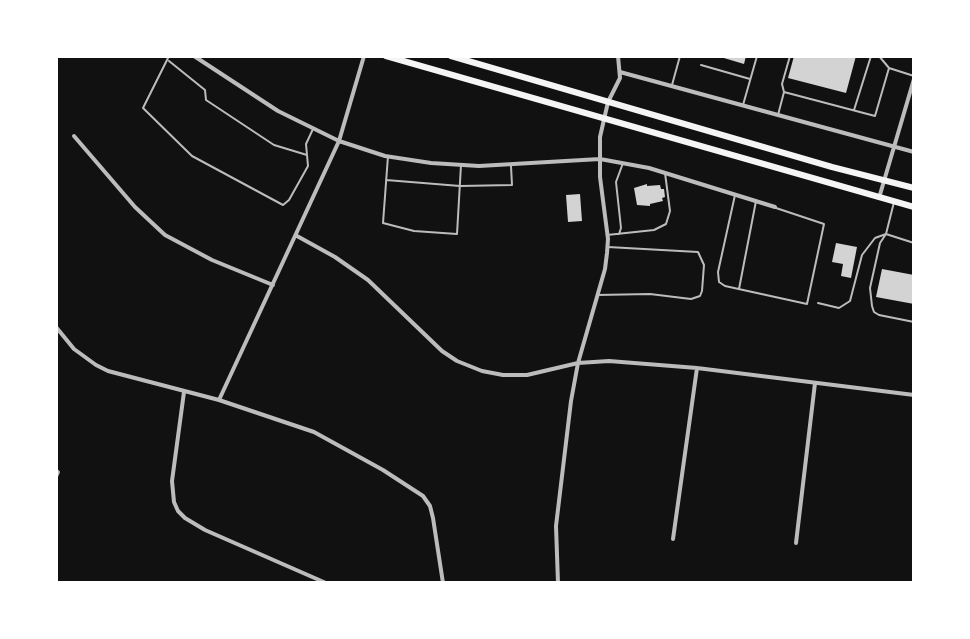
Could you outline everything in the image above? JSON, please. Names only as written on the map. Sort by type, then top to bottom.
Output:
[{"type":"highway","points":[[386,56],[604,120],[914,207]]},
{"type":"highway","points":[[451,56],[883,181],[914,188]]},
{"type":"street","points":[[194,56],[278,111],[339,142],[388,156],[461,165],[511,165],[600,159],[665,173],[775,207]]},
{"type":"street","points":[[219,400],[297,236],[339,142],[364,56]]},
{"type":"street","points":[[558,583],[556,526],[563,457],[578,364],[605,269],[607,236],[600,159],[608,102],[620,78],[618,56]]},
{"type":"street","points":[[620,72],[893,148],[914,152]]},
{"type":"street","points":[[879,198],[914,77]]},
{"type":"street","points":[[74,136],[128,201],[165,235],[212,260],[273,285]]},
{"type":"street","points":[[297,236],[335,257],[368,280],[432,343],[457,361],[487,372],[515,376],[539,373],[578,364],[610,361],[697,368],[914,394]]},
{"type":"street","points":[[56,327],[74,349],[96,365],[122,376],[219,400],[314,432],[383,470],[423,496],[430,506],[443,583]]},
{"type":"street","points":[[673,539],[697,368]]},
{"type":"street","points":[[796,542],[815,383]]},
{"type":"street","points":[[184,392],[172,486],[174,502],[178,511],[185,518],[205,530],[326,583]]},
{"type":"lane","points":[[169,56],[143,108],[192,156],[283,205],[289,200],[308,166],[306,144],[314,129]]},
{"type":"lane","points":[[672,85],[680,56]]},
{"type":"lane","points":[[743,105],[757,56]]},
{"type":"lane","points":[[778,115],[784,92],[782,84],[790,56]]},
{"type":"lane","points":[[854,110],[871,56]]},
{"type":"lane","points":[[879,56],[889,68],[914,77]]},
{"type":"lane","points":[[168,60],[205,90],[206,100],[274,145],[307,155]]},
{"type":"lane","points":[[701,65],[750,79]]},
{"type":"lane","points":[[784,92],[876,116],[889,68]]},
{"type":"lane","points":[[388,156],[383,223],[414,231],[457,234],[461,165]]},
{"type":"lane","points":[[619,234],[621,228],[616,182],[623,163]]},
{"type":"lane","points":[[386,180],[460,186],[512,185],[511,165]]},
{"type":"lane","points":[[607,236],[659,228],[669,219],[665,173]]},
{"type":"lane","points":[[735,195],[718,272],[719,282],[725,286],[807,304],[824,224],[775,207]]},
{"type":"lane","points":[[739,289],[756,201]]},
{"type":"lane","points":[[894,202],[886,234],[880,243],[870,288],[872,306],[874,312],[879,315],[914,322]]},
{"type":"lane","points":[[818,304],[839,308],[850,301],[862,256],[875,238],[886,234],[914,243]]},
{"type":"lane","points":[[597,295],[650,294],[691,299],[700,296],[702,291],[704,265],[698,252],[607,247]]},
{"type":"lane","points":[[56,469],[59,472],[56,479]]},
{"type":"building","points":[[717,56],[746,56],[744,64]]},
{"type":"building","points":[[794,56],[856,56],[846,93],[788,78]]},
{"type":"building","points":[[647,184],[647,186],[660,185],[661,189],[664,189],[665,197],[662,198],[663,201],[650,204],[650,206],[637,205],[634,188]]},
{"type":"building","points":[[580,194],[582,221],[568,222],[566,195]]},
{"type":"building","points":[[836,243],[857,247],[851,278],[841,276],[843,264],[832,262]]},
{"type":"building","points":[[882,269],[914,275],[914,304],[876,297]]}]
